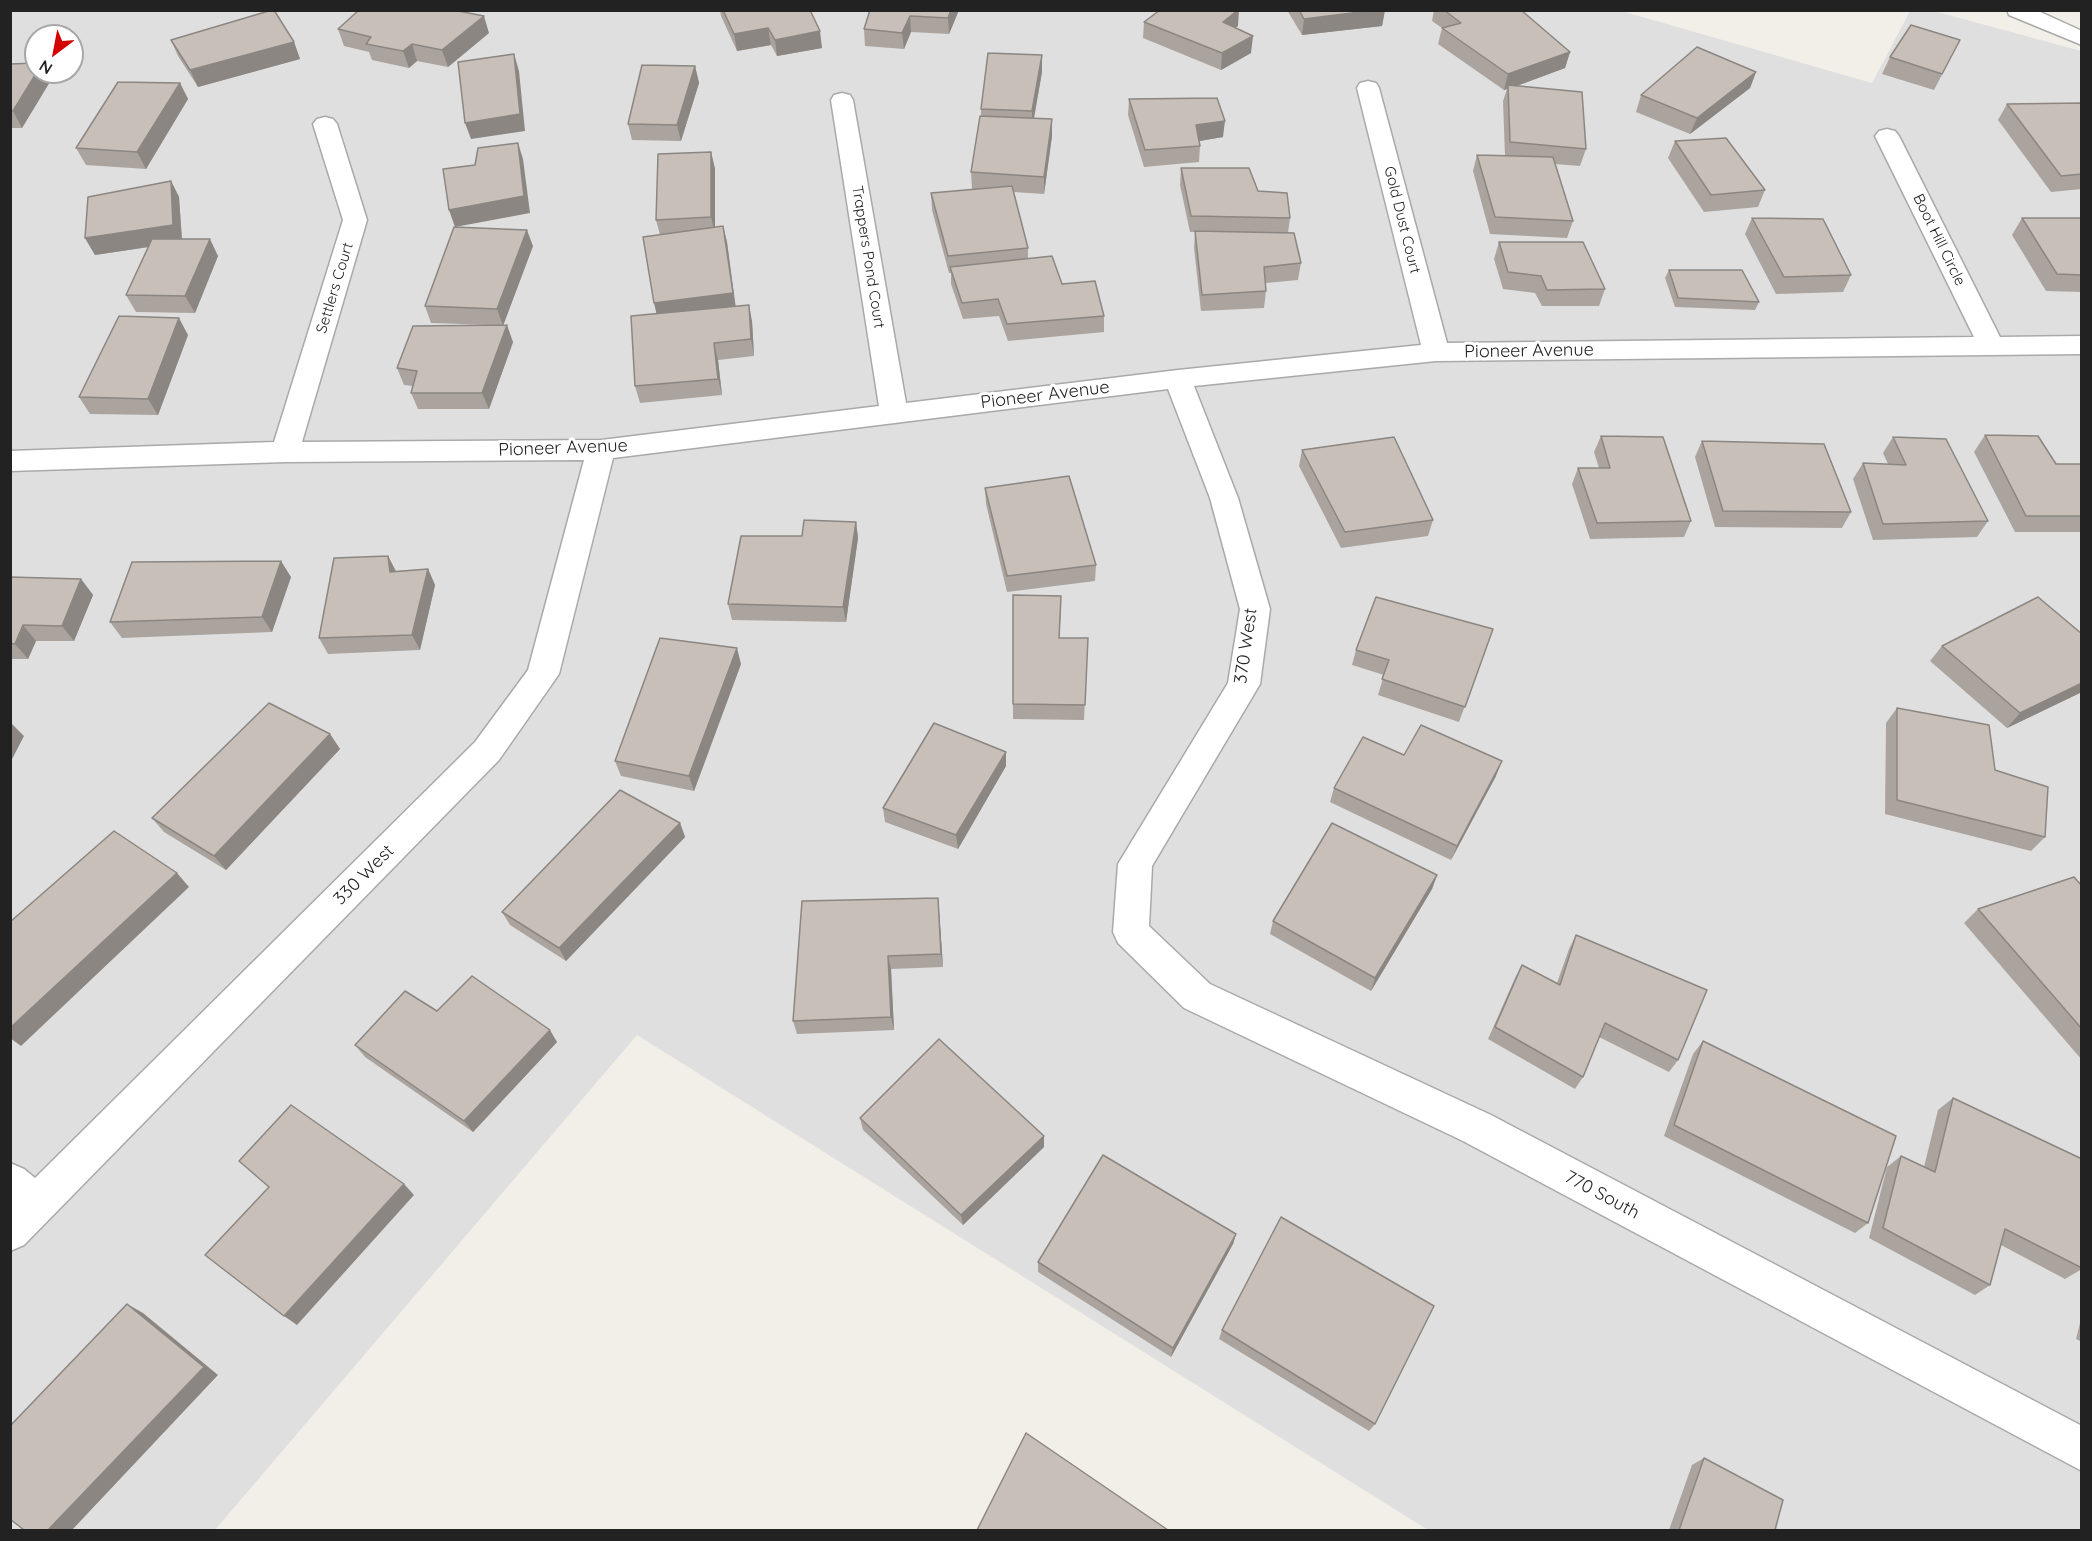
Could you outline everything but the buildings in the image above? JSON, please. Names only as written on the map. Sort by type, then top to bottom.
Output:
[{"type":"street","points":[[2017,10],[2082,39]]},
{"type":"street","name":"Gold Dust Court","points":[[1368,88],[1436,352]]},
{"type":"street","name":"Trappers Pond Court","points":[[842,100],[894,413]]},
{"type":"street","name":"Settlers Court","points":[[285,452],[355,220],[325,124]]},
{"type":"street","name":"Boot Hill Circle","points":[[1887,136],[1990,345]]},
{"type":"street","name":"Pioneer Avenue","points":[[10,461],[285,452],[601,450],[894,413],[1436,352],[2082,345]]},
{"type":"street","name":"370 West","points":[[1131,932],[1135,864],[1244,684],[1255,609],[1224,498],[1178,380]]},
{"type":"street","name":"330 West","points":[[10,1231],[23,1193],[487,751],[543,675],[601,450]]},
{"type":"street","name":"770 South","points":[[1131,932],[1197,996],[1477,1128],[2082,1450]]},
{"type":"shaded area","points":[[1618,10],[1872,83],[1910,11],[1930,10],[2081,51],[2081,1530],[1428,1530],[637,1035],[215,1530],[11,1530],[10,11]]}]
